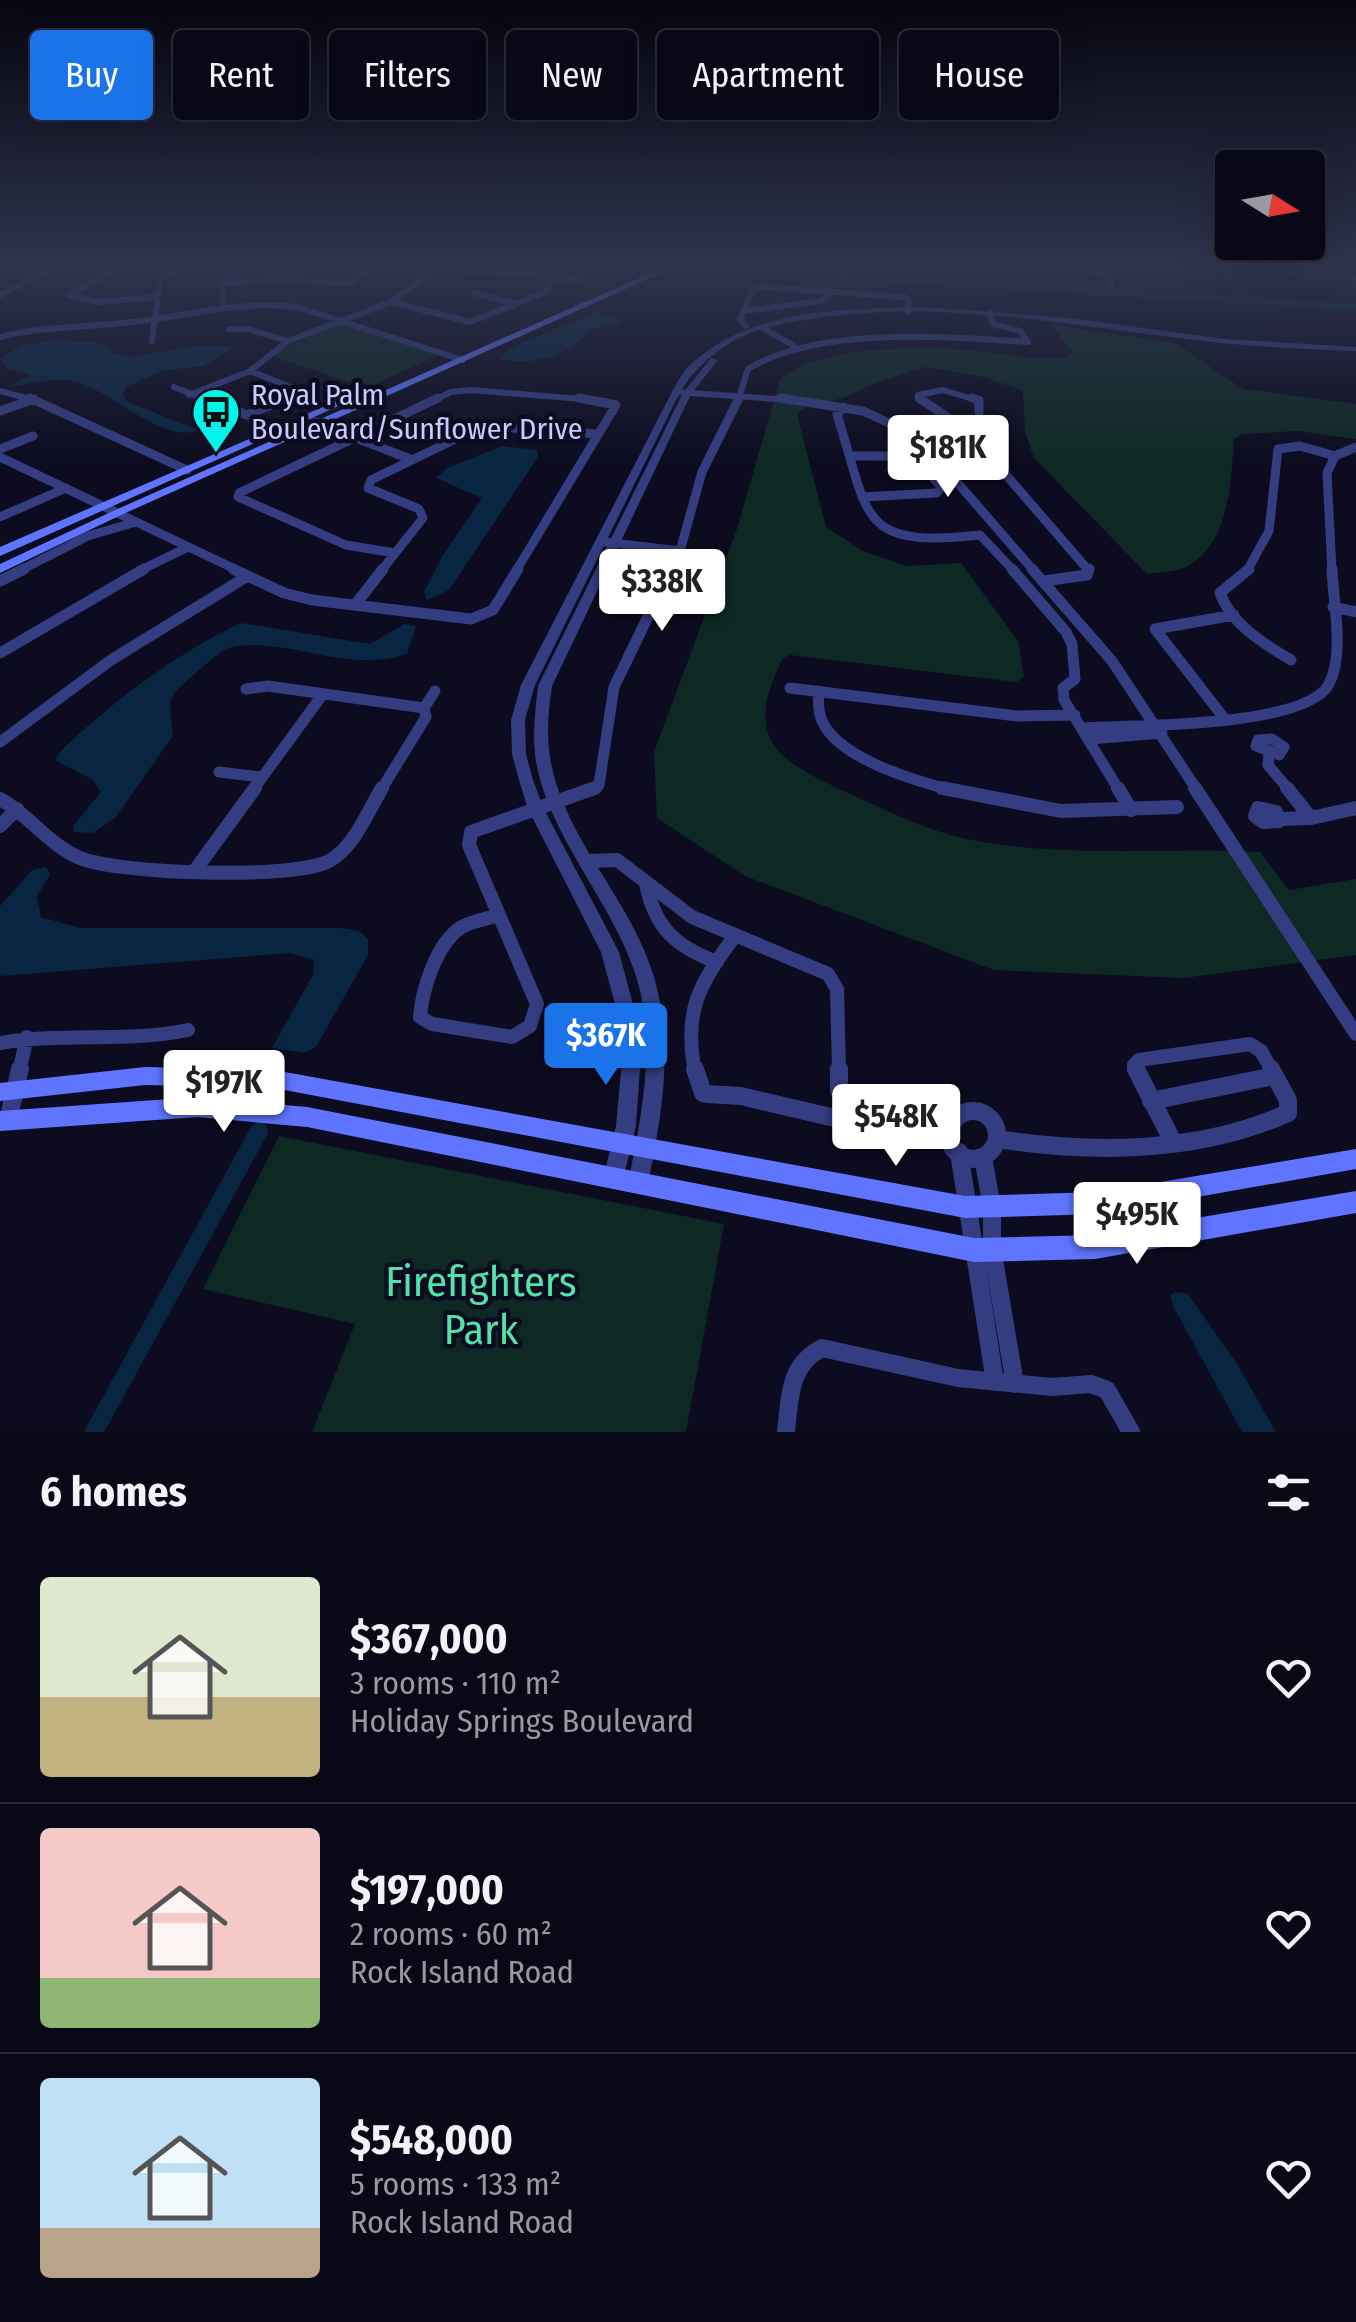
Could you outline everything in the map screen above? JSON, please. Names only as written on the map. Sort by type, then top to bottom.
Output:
[{"type":"main road","points":[[0,552],[499,333]]},
{"type":"main road","points":[[0,570],[117,513],[523,333]]},
{"type":"main road","points":[[8,1091],[145,1076],[241,1076],[966,1207],[1078,1206],[1356,1159]]},
{"type":"main road","points":[[4,1121],[152,1108],[247,1110],[306,1117],[983,1249],[1095,1247],[1356,1202]]},
{"type":"street","points":[[152,333],[152,340]]},
{"type":"street","points":[[261,333],[288,341]]},
{"type":"street","points":[[190,395],[250,371],[288,341],[309,333]]},
{"type":"street","points":[[379,333],[462,360]]},
{"type":"street","points":[[613,1178],[632,1086],[634,1038],[622,985],[546,805],[537,720],[546,686],[608,540],[682,392],[704,367],[760,333]]},
{"type":"street","points":[[766,333],[796,349]]},
{"type":"street","points":[[499,915],[460,928],[449,938],[419,1001],[420,1017],[432,1024],[512,1037],[530,1026],[537,1004],[499,915],[469,846],[471,832],[590,792],[599,785],[614,687],[680,548],[702,472],[748,370],[755,363],[796,349],[913,333]]},
{"type":"street","points":[[929,333],[1028,342],[1023,333]]},
{"type":"street","points":[[1152,333],[1356,351]]},
{"type":"street","points":[[174,387],[247,415],[303,392],[250,371]]},
{"type":"street","points":[[0,453],[246,577],[312,600],[471,619],[484,617],[493,610],[616,405],[459,390],[239,493],[238,498],[346,545],[394,553]]},
{"type":"street","points":[[918,438],[969,432],[978,422],[978,400],[942,390],[918,396],[920,402],[969,432],[1090,570],[1087,575],[1044,581]]},
{"type":"street","points":[[0,391],[34,398],[187,470]]},
{"type":"street","points":[[682,392],[847,408],[884,417],[918,438],[1112,661],[1356,1034]]},
{"type":"street","points":[[0,410],[34,398]]},
{"type":"street","points":[[847,408],[839,420],[870,518],[898,535],[918,540],[980,535],[986,538],[1072,644],[1074,678],[1063,688],[1064,700],[1131,810]]},
{"type":"street","points":[[305,418],[410,459]]},
{"type":"street","points":[[355,605],[423,513],[367,484],[482,426],[598,434]]},
{"type":"street","points":[[0,453],[33,436]]},
{"type":"street","points":[[1291,660],[1268,648],[1219,599],[1220,593],[1246,576],[1276,518],[1278,449],[1300,446],[1335,456],[1356,447]]},
{"type":"street","points":[[850,456],[914,456],[941,487],[936,493],[862,497]]},
{"type":"street","points":[[1087,734],[1268,714],[1320,695],[1331,681],[1336,663],[1327,473],[1335,456]]},
{"type":"street","points":[[0,517],[66,488]]},
{"type":"street","points":[[0,582],[88,536],[136,522]]},
{"type":"street","points":[[608,540],[680,548]]},
{"type":"street","points":[[0,653],[124,579],[186,548]]},
{"type":"street","points":[[0,742],[110,660],[246,577]]},
{"type":"street","points":[[1334,610],[1356,614]]},
{"type":"street","points":[[1224,718],[1155,630],[1162,625],[1234,615]]},
{"type":"street","points":[[246,689],[268,686],[424,708]]},
{"type":"street","points":[[790,688],[1017,716],[1075,715]]},
{"type":"street","points":[[0,799],[17,808],[55,844],[82,859],[158,873],[308,869],[330,862],[346,847],[426,716],[424,708],[435,690]]},
{"type":"street","points":[[818,692],[816,714],[830,735],[911,779],[946,791],[1026,807],[1097,812],[1177,808]]},
{"type":"street","points":[[196,869],[323,694]]},
{"type":"street","points":[[1269,754],[1268,765],[1311,818]]},
{"type":"street","points":[[219,772],[260,777]]},
{"type":"street","points":[[546,805],[588,861],[644,971],[655,1016],[658,1066],[638,1183]]},
{"type":"street","points":[[0,826],[17,808]]},
{"type":"street","points":[[1280,819],[1311,818],[1356,808]]},
{"type":"street","points":[[588,861],[617,860],[692,917],[828,974],[837,988],[838,1091],[851,1124]]},
{"type":"street","points":[[646,884],[659,926],[674,944],[717,962]]},
{"type":"street","points":[[734,936],[698,988],[693,1007],[693,1061],[703,1092],[744,1096],[905,1134],[948,1133]]},
{"type":"street","points":[[0,1043],[27,1036],[137,1041],[188,1030]]},
{"type":"street","points":[[4,1121],[8,1091],[27,1036]]},
{"type":"street","points":[[998,1138],[1062,1149],[1172,1140],[1272,1123],[1288,1113],[1288,1100],[1261,1051],[1250,1044],[1139,1060],[1134,1065],[1172,1140]]},
{"type":"street","points":[[1151,1102],[1274,1076]]},
{"type":"street","points":[[948,1133],[954,1117],[971,1112],[990,1121],[998,1138],[994,1151],[983,1158],[959,1152]]},
{"type":"street","points":[[948,1133],[959,1152],[966,1207],[983,1249],[1005,1383]]},
{"type":"street","points":[[983,1158],[992,1207],[983,1249]]},
{"type":"street","points":[[786,1432],[794,1368],[806,1354],[822,1348],[958,1378],[1052,1387],[1091,1384],[1107,1390],[1131,1432]]},
{"type":"green space","points":[[317,333],[373,333],[441,354],[366,388],[269,355]]},
{"type":"green space","points":[[1057,333],[1105,333],[1175,343],[1243,389],[1356,404],[1356,439],[1298,431],[1242,434],[1234,439],[1225,510],[1212,543],[1186,567],[1147,574],[1034,458],[1025,431],[1023,390],[983,377],[925,367],[843,398],[806,407],[797,414],[826,527],[861,550],[906,566],[961,563],[1018,641],[1024,677],[1016,682],[790,655],[783,658],[766,709],[773,744],[785,757],[823,781],[911,821],[960,837],[1012,846],[1082,851],[1260,852],[1289,890],[1356,879],[1356,955],[1184,978],[994,970],[745,876],[657,818],[654,752],[737,529],[780,379],[818,360],[870,351],[947,349],[1055,358],[1068,357],[1072,351]]},
{"type":"green space","name":"Firefighters Park","points":[[279,1136],[724,1224],[686,1432],[312,1432],[355,1324],[203,1289]]},
{"type":"water","points":[[546,333],[589,333],[571,348],[551,357],[525,362],[499,359],[510,348]]},
{"type":"water","points":[[52,340],[98,342],[114,353],[130,357],[196,346],[234,347],[203,366],[161,371],[126,387],[123,395],[128,402],[198,430],[185,433],[154,424],[77,382],[50,380],[8,387],[31,375],[6,368],[0,359],[20,346]]},
{"type":"water","points":[[502,446],[537,450],[538,457],[449,590],[427,600],[424,592],[443,555],[482,498],[436,478],[447,468]]},
{"type":"water","points":[[241,623],[370,644],[404,624],[416,626],[407,654],[384,659],[338,658],[249,645],[221,652],[175,693],[170,705],[173,736],[115,818],[93,833],[75,832],[73,826],[101,792],[93,780],[55,760],[59,753],[145,680]]},
{"type":"water","points":[[46,867],[50,875],[37,896],[41,917],[80,928],[341,928],[359,931],[368,939],[368,955],[316,1047],[304,1053],[272,1048],[313,975],[314,960],[290,953],[0,976],[0,906],[32,870]]},
{"type":"water","points":[[1188,1294],[1237,1364],[1276,1432],[1242,1432],[1173,1306],[1170,1295]]},
{"type":"waterway","points":[[94,1432],[259,1131]]},
{"type":"place","name":"Royal Palm Boulevard/Sunflower Drive","points":[[216,454]]}]
